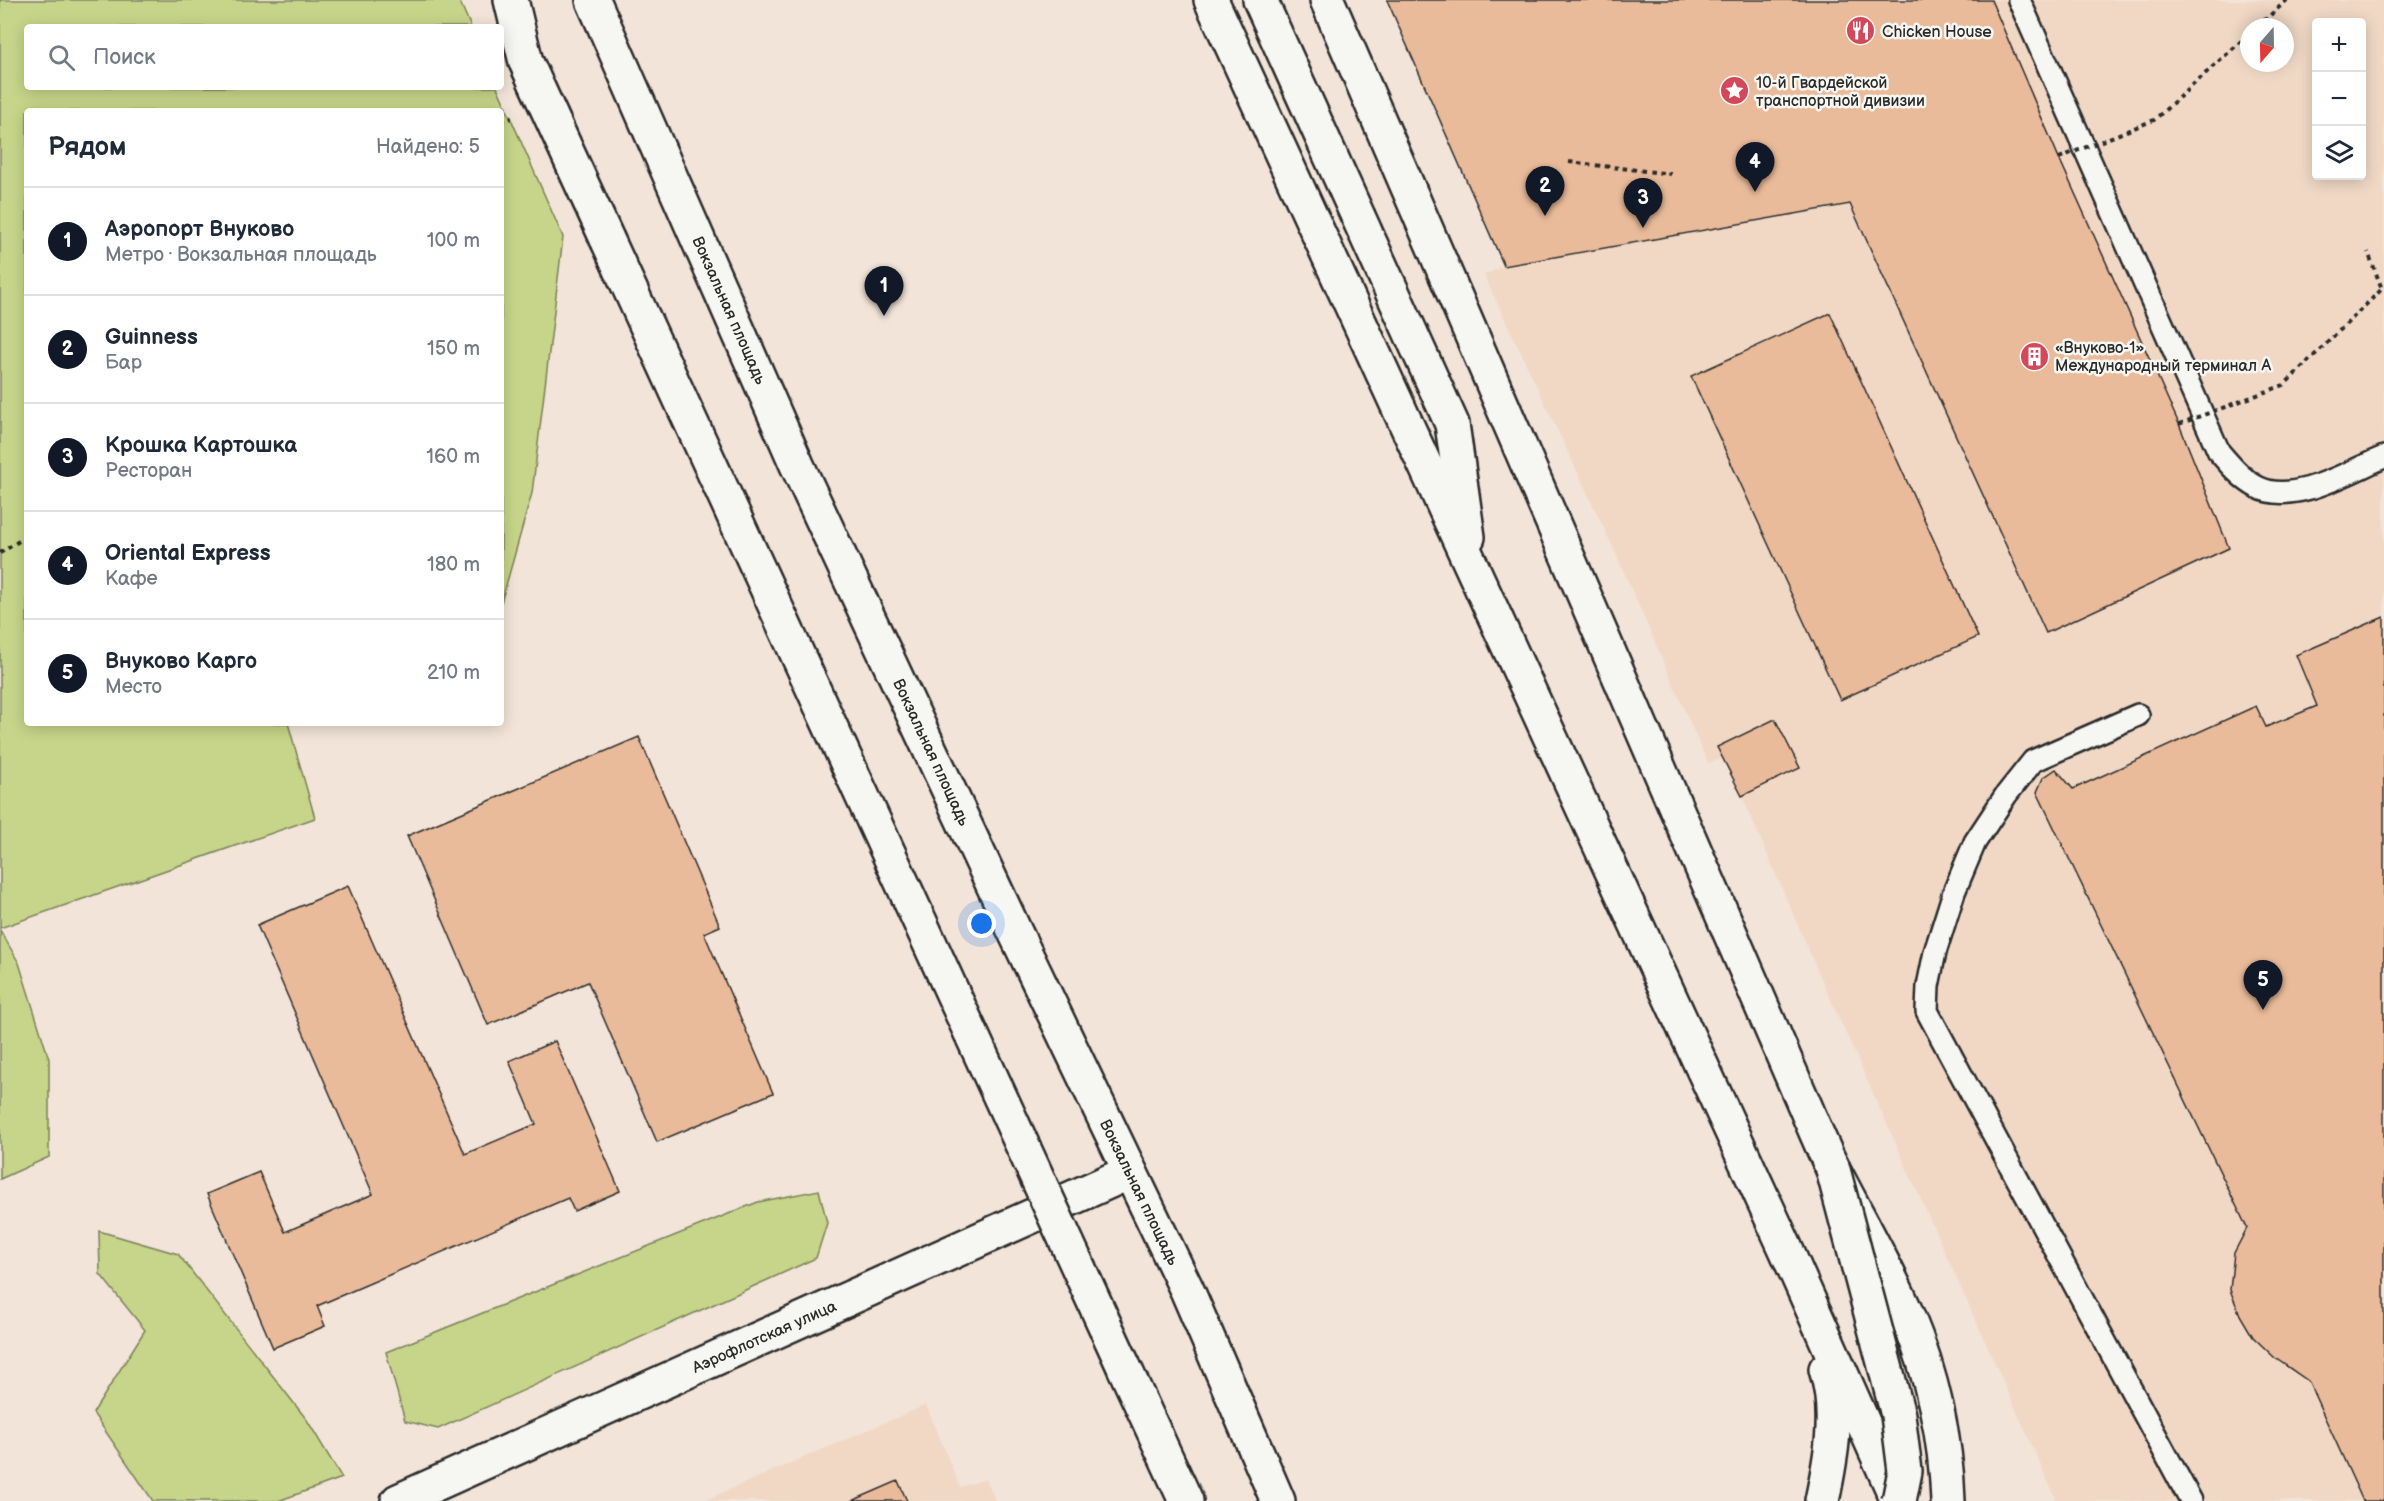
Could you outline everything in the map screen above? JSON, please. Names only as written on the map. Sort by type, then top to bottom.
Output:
[{"type":"street","points":[[511,0],[526,62],[1186,1501]]},
{"type":"street","name":"Вокзальная площадь","points":[[593,0],[797,465],[1015,932],[1187,1290],[1278,1501]]},
{"type":"street","points":[[1211,0],[1790,1256],[1898,1501]]},
{"type":"street","points":[[1260,0],[1452,423],[1473,571]]},
{"type":"street","points":[[1327,0],[1832,1166],[1907,1315],[1925,1364],[1940,1420],[1947,1458],[1948,1501]]},
{"type":"street","points":[[1832,1166],[1899,1415],[1905,1471],[1898,1501]]},
{"type":"street","name":"Аэрофлотская улица","points":[[398,1501],[1130,1172]]},
{"type":"street","points":[[1790,1256],[1829,1377],[1832,1393],[1831,1459],[1822,1501]]},
{"type":"street","points":[[1264,1468],[1294,1501]]},
{"type":"lane","points":[[2019,0],[2219,452],[2235,471],[2258,488],[2284,493],[2311,488],[2384,457]]},
{"type":"lane","points":[[2138,715],[2033,761],[2006,795],[1975,842],[1954,892],[1935,952],[1928,986],[1927,1011],[2191,1501]]},
{"type":"path","points":[[2267,18],[2287,0]]},
{"type":"path","points":[[2059,158],[2154,120],[2240,42]]},
{"type":"path","points":[[1569,162],[1671,174]]},
{"type":"path","points":[[2180,424],[2283,385],[2382,289],[2368,252]]},
{"type":"path","points":[[0,553],[24,538]]},
{"type":"shaded area","points":[[1387,0],[2384,0],[2384,1501],[2057,1501],[1816,967],[1742,796],[1723,758],[1708,763],[1612,545],[1484,275],[1504,266]]},
{"type":"shaded area","points":[[926,1405],[960,1487],[986,1479],[996,1501],[703,1501]]},
{"type":"green space","points":[[0,0],[459,0],[470,24],[24,24],[24,90],[498,90],[563,237],[532,493],[504,592],[504,108],[24,108],[24,726],[289,726],[315,818],[0,928]]},
{"type":"green space","points":[[0,930],[19,963],[49,1059],[49,1157],[0,1179]]},
{"type":"green space","points":[[819,1190],[827,1223],[816,1258],[438,1429],[405,1421],[386,1352],[758,1202]]},
{"type":"green space","points":[[99,1231],[178,1254],[307,1420],[342,1478],[278,1501],[153,1501],[93,1413],[145,1330],[100,1274]]},
{"type":"building","name":"«Внуково-1» Международный терминал А","points":[[1387,0],[1991,0],[2059,158],[2179,424],[2229,548],[2046,633],[1850,204],[1504,266]]},
{"type":"building","points":[[1830,313],[1978,637],[1840,700],[1691,376]]},
{"type":"building","points":[[2384,617],[2384,1501],[2363,1501],[2308,1381],[2275,1358],[2253,1337],[2240,1315],[2230,1290],[2234,1253],[2247,1228],[2037,792],[2043,778],[2056,769],[2073,789],[2256,706],[2266,727],[2317,706],[2296,655]]},
{"type":"building","points":[[1775,719],[1800,768],[1742,796],[1717,747]]},
{"type":"building","points":[[639,737],[720,926],[704,933],[773,1093],[657,1142],[588,982],[488,1025],[407,836]]},
{"type":"building","points":[[348,886],[465,1154],[536,1124],[509,1061],[555,1041],[620,1191],[574,1211],[568,1198],[317,1306],[325,1326],[273,1348],[207,1194],[259,1172],[285,1232],[373,1194],[257,925]]},
{"type":"building","points":[[898,1481],[907,1501],[852,1501]]},
{"type":"place","name":"Chicken House","points":[[1861,31]]},
{"type":"place","name":"10-й Гвардейской транспортной дивизии","points":[[1735,91]]},
{"type":"place","name":"Oriental Express","points":[[1755,192]]},
{"type":"place","name":"Guinness","points":[[1545,216]]},
{"type":"place","name":"Крошка Картошка","points":[[1643,228]]},
{"type":"place","name":"Аэропорт Внуково","points":[[884,316]]},
{"type":"place","name":"«Внуково-1» Международный терминал А","points":[[2034,356]]},
{"type":"place","name":"Внуково Карго","points":[[2263,1010]]}]
